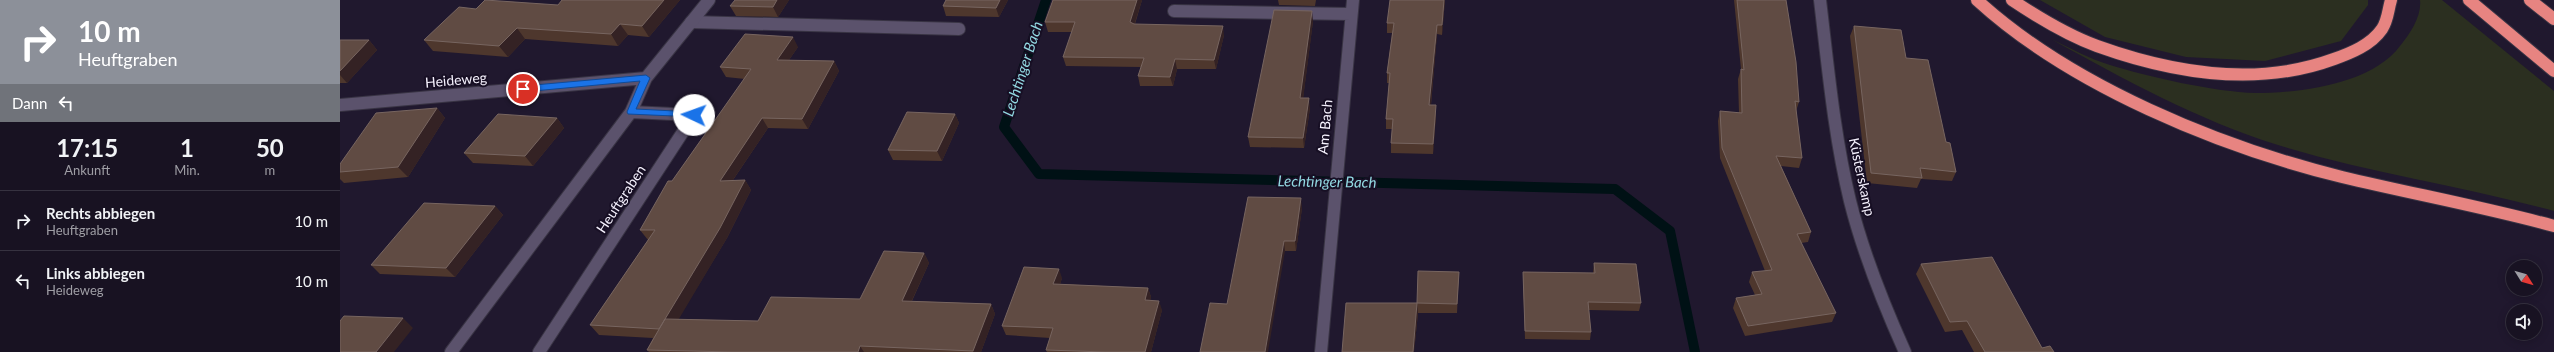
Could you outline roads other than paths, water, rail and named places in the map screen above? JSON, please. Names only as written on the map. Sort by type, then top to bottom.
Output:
[{"type":"highway","points":[[1977,0],[2048,54],[2119,94],[2199,131],[2276,158],[2341,177],[2518,216],[2554,226]]},
{"type":"highway","points":[[2012,0],[2047,24],[2108,50],[2178,67],[2239,74],[2289,72],[2330,62],[2364,47],[2385,24],[2392,0]]},
{"type":"highway","points":[[2469,0],[2554,71]]},
{"type":"highway","points":[[2530,0],[2554,19]]},
{"type":"street","points":[[451,352],[631,112],[646,78],[709,0]]},
{"type":"street","name":"Am Bach","points":[[1321,352],[1353,0]]},
{"type":"street","name":"Küsterskamp","points":[[1820,0],[1830,84],[1845,178],[1863,244],[1880,296],[1905,352]]},
{"type":"street","points":[[1174,11],[1352,14]]},
{"type":"street","points":[[691,22],[958,29]]},
{"type":"street","name":"Heideweg","points":[[340,105],[646,78]]},
{"type":"street","name":"Heuftgraben","points":[[538,352],[694,115],[631,112]]},
{"type":"waterway","name":"Lechtinger Bach","points":[[1046,0],[1004,127],[1039,174],[1615,189],[1670,231],[1695,352]]}]
